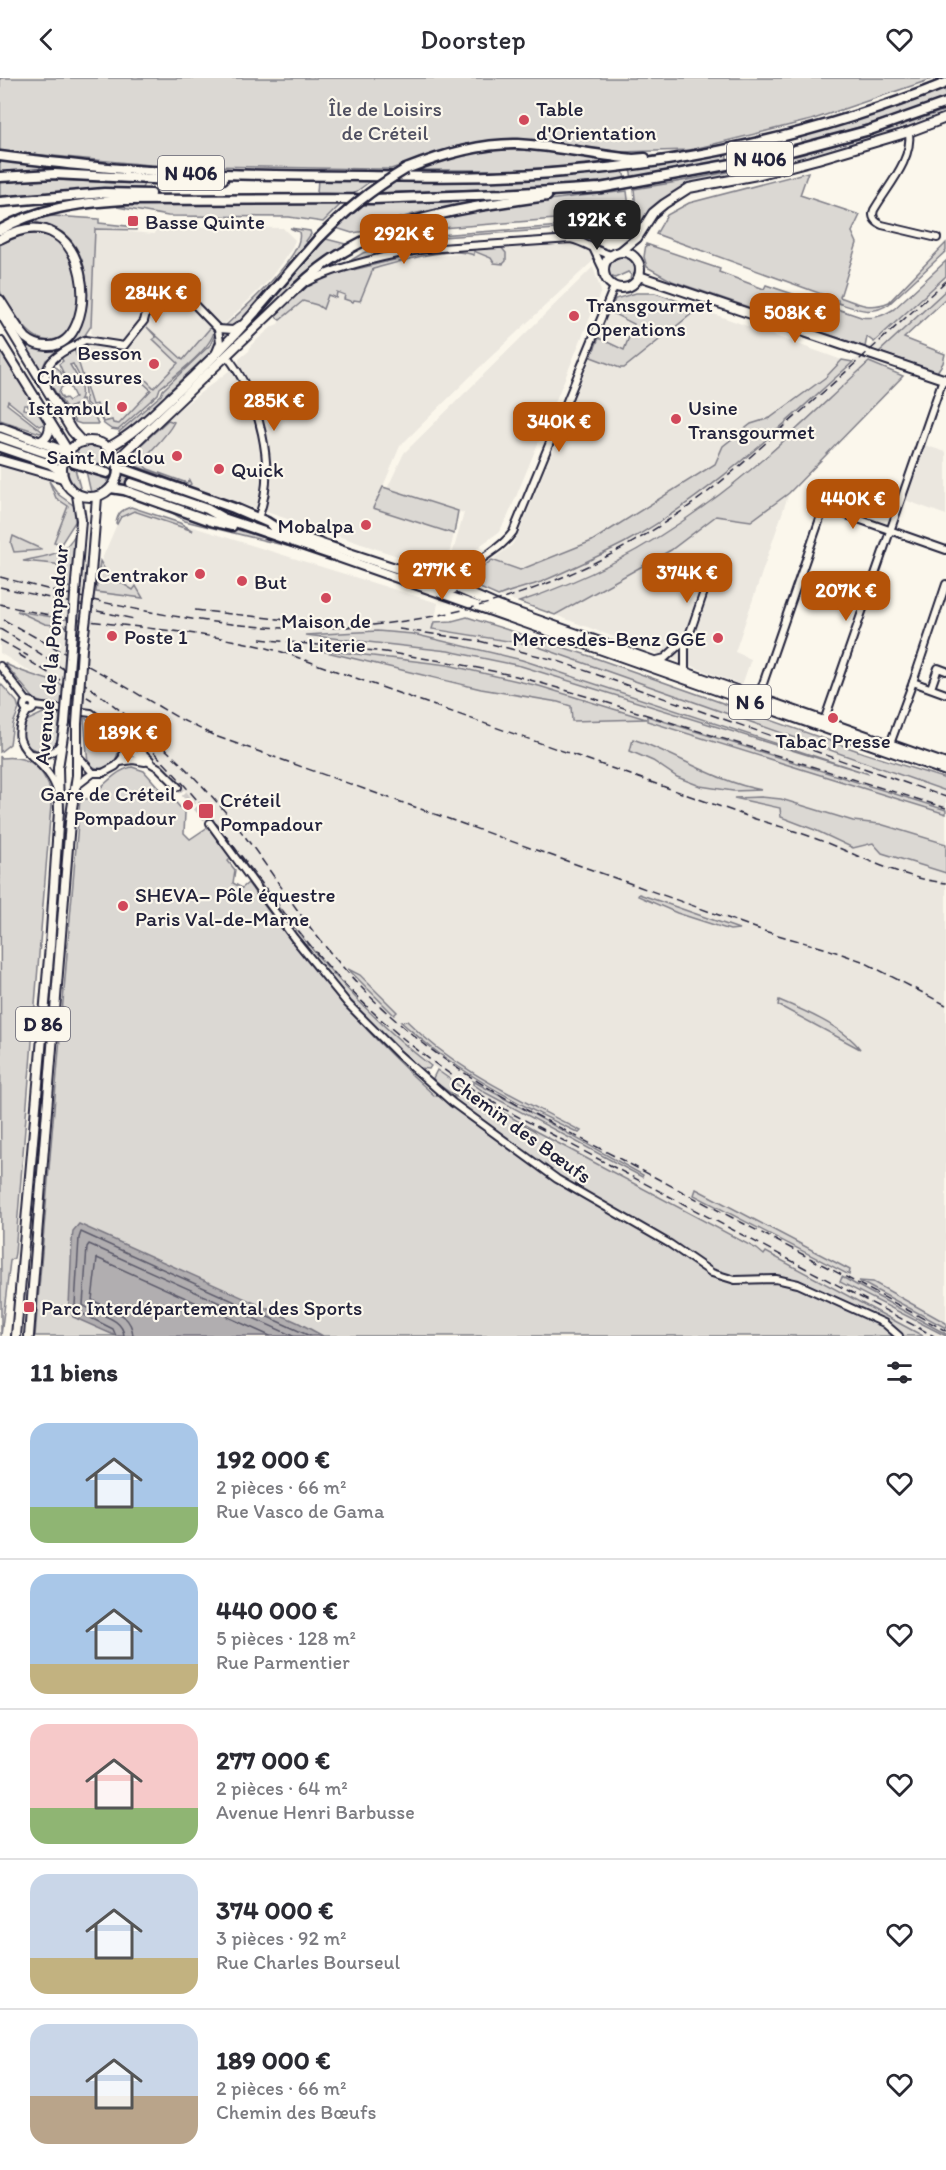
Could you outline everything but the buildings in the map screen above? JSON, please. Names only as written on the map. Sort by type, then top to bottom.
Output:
[{"type":"highway","name":"N 406","points":[[0,156],[107,168],[274,176],[472,176],[560,173],[603,169],[684,156],[793,133],[946,83]]},
{"type":"highway","name":"N 406","points":[[0,202],[104,194],[373,199],[569,191],[680,175],[765,158],[870,130],[946,103]]},
{"type":"highway","points":[[255,312],[318,239],[344,213],[372,189],[406,169],[431,159],[490,146],[517,144],[633,159],[670,155],[684,156]]},
{"type":"highway","points":[[0,177],[54,174],[171,180],[274,176]]},
{"type":"highway","points":[[297,288],[330,260],[370,236],[398,225],[436,214],[569,191]]},
{"type":"highway","points":[[0,230],[26,216],[89,202],[146,199],[307,198]]},
{"type":"highway","points":[[0,427],[68,452]]},
{"type":"highway","points":[[0,437],[49,454]]},
{"type":"highway","points":[[0,447],[50,464],[63,475]]},
{"type":"highway","points":[[74,463],[107,473]]},
{"type":"highway","points":[[118,463],[258,518],[278,529]]},
{"type":"highway","name":"N 6","points":[[130,483],[216,513],[223,518],[334,552]]},
{"type":"highway","points":[[111,488],[124,490],[211,521],[240,528],[247,526]]},
{"type":"highway","name":"N 6","points":[[216,513],[224,512],[278,529],[334,552]]},
{"type":"main road","points":[[637,238],[636,258],[640,267],[639,276],[629,287],[614,287],[606,280],[603,269],[605,262],[611,255],[620,252],[637,238],[652,213],[689,188],[767,172],[909,132],[946,117]]},
{"type":"main road","points":[[0,239],[33,229],[56,234],[74,254],[82,284],[81,309],[76,327],[70,337],[52,346],[38,345],[26,337],[0,300]]},
{"type":"main road","points":[[620,252],[629,253],[636,258]]},
{"type":"main road","points":[[639,276],[944,380]]},
{"type":"main road","points":[[118,463],[126,449],[297,288]]},
{"type":"main road","points":[[0,312],[72,431],[82,442]]},
{"type":"main road","points":[[109,447],[142,424],[208,363],[255,312]]},
{"type":"main road","points":[[0,341],[68,452]]},
{"type":"main road","points":[[41,441],[50,430],[50,423]]},
{"type":"main road","points":[[95,441],[109,447],[118,463],[118,475],[111,488],[97,497],[77,495],[69,488],[63,475],[63,461],[68,452],[82,442],[95,441]]},
{"type":"main road","points":[[0,460],[63,475]]},
{"type":"main road","name":"Avenue de la Pompadour","points":[[16,1336],[50,946],[59,811],[58,768],[64,736],[81,520],[77,495]]},
{"type":"main road","name":"Avenue de la Pompadour","points":[[29,1336],[70,822],[76,786],[82,649],[97,497]]},
{"type":"main road","name":"N 6","points":[[334,552],[457,588],[498,606],[946,764]]},
{"type":"main road","name":"N 6","points":[[334,552],[420,587],[946,771]]},
{"type":"street","points":[[909,132],[901,166],[874,210],[873,218],[882,225],[938,238]]},
{"type":"street","points":[[297,288],[324,275],[407,252],[571,239],[611,255]]},
{"type":"street","points":[[594,250],[603,269]]},
{"type":"street","points":[[420,587],[435,586],[450,591],[457,588],[470,568],[502,546],[513,532],[614,287]]},
{"type":"street","points":[[50,395],[46,382],[47,366],[52,360],[85,340],[124,346],[144,321],[150,297],[159,293],[191,301],[218,329],[220,342],[208,363]]},
{"type":"street","points":[[218,329],[232,330],[255,312]]},
{"type":"street","points":[[227,356],[254,404],[262,430],[266,461],[264,501],[258,518]]},
{"type":"street","points":[[824,721],[944,380]]},
{"type":"street","points":[[758,698],[824,507],[946,550]]},
{"type":"street","points":[[685,673],[685,647],[708,580]]},
{"type":"street","points":[[890,744],[914,682],[946,584]]},
{"type":"street","points":[[654,662],[665,657],[688,636]]},
{"type":"street","points":[[921,661],[929,663]]},
{"type":"street","points":[[0,666],[27,701],[32,701],[34,706]]},
{"type":"street","points":[[931,688],[938,668],[946,671]]},
{"type":"street","points":[[914,682],[946,694]]},
{"type":"street","points":[[27,701],[24,706],[27,710]]},
{"type":"street","points":[[27,710],[32,710],[34,706]]},
{"type":"street","points":[[34,706],[91,713],[124,740],[134,745],[178,787]]},
{"type":"street","points":[[27,710],[17,733],[21,747],[44,767],[55,785],[58,797]]},
{"type":"street","points":[[30,754],[50,754],[59,746],[64,736]]},
{"type":"street","points":[[76,786],[93,773],[111,770],[120,762],[124,753],[124,740]]},
{"type":"street","points":[[78,756],[93,773]]},
{"type":"street","points":[[120,762],[136,760],[154,765]]},
{"type":"street","name":"Chemin des Bœufs","points":[[210,823],[300,946],[368,1026],[435,1088],[496,1135],[557,1179],[670,1244],[712,1273],[735,1280],[776,1279],[798,1284],[885,1323],[899,1336]]},
{"type":"shaded area","points":[[156,226],[283,228],[295,240],[291,250],[268,281],[118,429],[104,423],[92,406],[72,348],[84,341],[91,342],[95,229],[155,234]]},
{"type":"shaded area","points":[[578,243],[596,258],[400,446],[374,508],[454,534],[445,572],[129,466],[127,456],[132,446],[239,363],[239,359],[249,351],[251,345],[278,324],[297,304],[312,295],[389,261]]},
{"type":"shaded area","points":[[593,267],[601,291],[508,516],[499,532],[481,545],[456,569],[449,566],[464,513],[387,489],[404,453]]},
{"type":"shaded area","points":[[946,276],[946,290],[757,463],[705,506],[603,570],[519,602],[498,596],[626,542],[665,518],[716,481],[853,362]]},
{"type":"shaded area","points":[[652,292],[842,360],[826,377],[770,419],[751,424],[723,446],[715,464],[592,541],[520,570],[492,560],[512,545],[521,528],[615,299]]},
{"type":"shaded area","points":[[924,445],[946,452],[946,515],[905,500]]},
{"type":"shaded area","points":[[0,466],[50,481],[70,507],[52,555],[99,566],[117,524],[132,508],[438,603],[433,630],[584,654],[946,782],[946,1336],[923,1336],[766,1253],[764,1255],[757,1249],[537,1132],[471,1094],[415,1053],[375,1019],[294,930],[230,843],[201,808],[148,752],[104,715],[93,708],[84,707],[66,686],[34,674],[0,653]]},
{"type":"shaded area","points":[[789,493],[735,652],[751,659],[742,685],[555,615],[671,550],[716,516],[751,520]]},
{"type":"green space","name":"Île de Loisirs de Créteil","points":[[0,78],[935,78],[811,120],[690,150],[620,152],[562,144],[495,140],[458,146],[391,169],[372,169],[150,165],[0,151]]},
{"type":"green space","points":[[946,88],[946,98],[802,144],[800,135],[859,118]]},
{"type":"green space","points":[[946,110],[946,113],[849,148],[764,170],[695,184],[660,202],[648,214],[638,230],[634,189],[714,175],[792,157],[831,147]]},
{"type":"green space","points":[[489,149],[553,151],[623,163],[510,170],[413,170],[452,157]]},
{"type":"green space","points":[[726,153],[728,162],[632,178],[630,169]]},
{"type":"green space","points":[[0,160],[40,165],[40,169],[0,172]]},
{"type":"green space","points":[[623,170],[625,179],[549,187],[373,193],[398,179],[567,177]]},
{"type":"green space","points":[[808,172],[800,195],[860,215],[852,232],[857,243],[840,297],[870,306],[889,302],[946,243],[946,251],[889,304],[870,311],[838,303],[838,300],[656,234],[667,215],[689,203]]},
{"type":"green space","points":[[318,179],[372,180],[353,194],[317,193]]},
{"type":"green space","points":[[53,180],[144,184],[142,188],[0,196],[0,182]]},
{"type":"green space","points":[[627,191],[632,232],[589,220],[569,218],[391,232],[478,210]]},
{"type":"green space","points":[[485,200],[417,213],[383,223],[367,231],[352,233],[336,228],[360,204]]},
{"type":"green space","points":[[151,202],[343,202],[323,222],[289,217],[168,216],[117,207]]},
{"type":"green space","points":[[53,216],[99,219],[99,223],[136,227],[136,230],[95,229],[91,326],[85,335],[64,349],[62,345],[75,335],[83,320],[87,287],[83,264],[73,243],[60,230],[36,222],[39,218]]},
{"type":"green space","points":[[562,226],[591,227],[602,231],[571,228],[371,242],[369,240]]},
{"type":"green space","points":[[290,228],[310,231],[311,234],[306,241],[309,243],[238,324],[224,327],[257,296],[293,254],[299,232]]},
{"type":"green space","points":[[41,233],[56,239],[66,248],[76,274],[78,288],[78,303],[70,328],[54,340],[39,338],[26,329],[0,290],[0,244],[25,234]]},
{"type":"green space","points":[[326,239],[346,244],[303,275],[233,342],[297,268]]},
{"type":"green space","points":[[441,241],[441,246],[379,255],[345,264],[374,249]]},
{"type":"green space","points":[[646,244],[720,269],[719,272],[764,289],[766,285],[866,318],[894,309],[946,261],[946,276],[874,342],[867,337],[865,347],[672,281],[647,267],[644,257]]},
{"type":"green space","points":[[501,247],[506,253],[506,261],[503,264],[494,263],[491,258],[474,251],[474,255],[451,252],[424,256],[373,269],[360,301],[354,300],[353,302],[344,299],[345,295],[337,292],[336,298],[328,295],[323,309],[303,301],[280,320],[275,313],[306,287],[336,274],[419,254]]},
{"type":"green space","points":[[622,256],[629,258],[635,266],[635,276],[630,280],[631,275],[628,272],[615,278],[608,275],[610,262]]},
{"type":"green space","points":[[946,290],[946,299],[904,338],[945,354],[943,363],[937,372],[879,352]]},
{"type":"green space","points":[[636,293],[655,293],[699,308],[624,368],[591,357],[599,338],[624,350],[634,324],[610,312],[615,299]]},
{"type":"green space","points":[[147,327],[183,360],[211,327],[214,331],[200,354],[160,388],[158,394],[118,430],[111,429],[104,424],[98,414],[86,403],[84,385],[73,364],[70,365],[81,387],[79,401],[82,399],[98,424],[75,422],[68,410],[75,405],[67,409],[51,383],[49,377],[52,366],[60,370],[65,385],[59,393],[63,399],[66,398],[69,401],[75,397],[59,364],[63,361],[60,356],[74,348],[92,405],[97,404],[103,422],[112,420],[113,423],[119,424],[151,390],[140,380],[143,377],[154,388],[178,363],[153,339],[156,337]]},
{"type":"green space","points":[[216,332],[217,344],[212,351],[166,394],[165,399],[122,436],[119,432],[161,395],[163,390],[210,345]]},
{"type":"green space","points":[[24,341],[48,349],[57,347],[59,351],[46,360],[41,372]]},
{"type":"green space","points":[[0,346],[37,406],[24,405],[23,409],[40,412],[47,423],[39,426],[8,401],[7,404],[43,432],[0,420]]},
{"type":"green space","points":[[842,360],[853,362],[743,459],[686,504],[655,525],[604,553],[536,584],[498,596],[473,585],[477,574],[492,560],[520,570],[592,541],[715,464],[723,446],[751,424],[770,418],[826,377]]},
{"type":"green space","points":[[869,362],[903,376],[789,493],[751,521],[716,516],[671,550],[555,615],[519,602],[568,584],[615,562],[682,521],[726,490],[768,455]]},
{"type":"green space","points":[[168,420],[174,422],[171,428],[141,463],[148,469],[187,483],[189,480],[191,484],[188,486],[131,464],[131,454]]},
{"type":"green space","points":[[91,444],[108,452],[115,464],[115,470],[111,469],[107,481],[110,482],[99,492],[91,493],[86,471],[104,477],[107,469],[81,460],[76,449]]},
{"type":"green space","points":[[71,454],[81,491],[68,475],[67,465]]},
{"type":"green space","points":[[49,481],[59,495],[76,507],[75,522],[61,544],[54,542],[68,506],[56,498]]},
{"type":"green space","points":[[383,487],[458,511],[454,534],[373,508]]},
{"type":"green space","points":[[131,507],[180,523],[193,531],[134,511],[121,517],[117,524],[120,512]]},
{"type":"green space","points":[[165,508],[263,537],[295,548],[185,521]]},
{"type":"green space","points":[[76,533],[72,588],[63,586],[65,569],[55,564],[23,561],[60,551],[66,547]]},
{"type":"green space","points":[[13,536],[41,549],[14,552],[11,543]]},
{"type":"green space","points":[[100,561],[108,575],[133,590],[136,586],[143,598],[96,592]]},
{"type":"green space","points":[[17,611],[70,620],[69,627],[45,624]]},
{"type":"green space","points":[[467,617],[584,654],[864,753],[946,779],[946,791],[533,645],[432,629],[434,622]]},
{"type":"green space","points":[[377,631],[413,634],[522,660],[869,774],[521,666],[448,651],[305,635]]},
{"type":"green space","points":[[314,649],[448,665],[539,686],[646,719],[572,721],[571,706],[558,702],[481,689]]},
{"type":"green space","points":[[4,663],[66,686],[61,705],[35,700]]},
{"type":"green space","points":[[0,683],[17,702],[19,709],[13,724],[10,744],[0,752]]},
{"type":"green space","points":[[43,713],[60,715],[57,743],[48,751],[38,751],[26,746],[22,735],[24,722]]},
{"type":"green space","points":[[647,716],[946,810],[946,814],[647,721]]},
{"type":"green space","points":[[84,718],[102,726],[113,735],[118,745],[118,755],[106,767],[98,768],[88,764]]},
{"type":"green space","points":[[633,739],[729,781],[762,790],[733,791],[700,786],[677,777],[653,761],[630,751]]},
{"type":"green space","points":[[0,756],[1,758],[20,758],[34,764],[44,776],[52,793],[15,1253],[14,1258],[10,1261],[1,1336]]},
{"type":"green space","points":[[132,767],[144,771],[159,788],[156,791],[160,795],[163,792],[166,796],[170,796],[185,813],[184,833],[190,839],[208,827],[231,858],[228,861],[235,870],[233,883],[242,888],[248,883],[336,995],[383,1046],[435,1096],[456,1097],[435,1082],[433,1078],[437,1070],[471,1094],[537,1132],[757,1249],[764,1255],[766,1252],[923,1336],[35,1336],[80,799],[87,799],[113,776]]},
{"type":"green space","points":[[734,798],[781,799],[853,821],[880,824],[946,844],[946,873],[882,853],[873,843],[853,848],[781,817],[780,808]]},
{"type":"green space","points":[[239,855],[328,968],[377,1019],[431,1066],[429,1069],[420,1068],[371,1025],[296,938]]},
{"type":"green space","points":[[639,894],[739,929],[730,930],[677,913],[638,896]]},
{"type":"green space","points":[[348,969],[360,975],[397,1012],[394,1015]]},
{"type":"green space","points":[[779,1000],[834,1027],[860,1049],[778,1005]]},
{"type":"green space","points":[[407,1021],[446,1055],[490,1083],[581,1131],[579,1133],[543,1116],[474,1077],[436,1051],[401,1022]]},
{"type":"green space","points":[[473,1081],[643,1175],[642,1177],[486,1093],[473,1084]]},
{"type":"green space","points":[[696,1189],[850,1270],[849,1275],[694,1195]]},
{"type":"green space","points":[[842,1277],[946,1334],[946,1336],[840,1282]]},
{"type":"green space","points":[[859,1281],[873,1282],[946,1323],[946,1328]]},
{"type":"water","points":[[79,1224],[299,1323],[323,1336],[116,1336],[73,1317],[69,1306],[72,1241],[73,1231]]},
{"type":"tunnel","points":[[49,454],[74,463]]},
{"type":"tunnel","points":[[107,473],[131,483]]},
{"type":"tunnel","points":[[178,787],[210,823]]},
{"type":"railway","points":[[0,577],[140,610],[247,626],[334,628],[385,624],[484,605],[578,570],[623,548],[683,510],[744,462],[946,281]]},
{"type":"railway","points":[[0,587],[94,608]]},
{"type":"railway","points":[[0,604],[70,618],[212,637],[282,652],[806,835],[895,871],[946,883]]},
{"type":"railway","points":[[84,608],[134,619]]},
{"type":"railway","points":[[195,610],[287,620]]},
{"type":"railway","points":[[4,620],[180,719],[215,736],[764,931],[862,961],[946,1005]]},
{"type":"railway","points":[[0,629],[93,689],[177,760],[239,828],[316,935],[348,973],[370,997],[432,1050],[484,1085],[538,1116],[946,1331]]},
{"type":"railway","points":[[399,629],[479,641],[555,660],[946,797]]},
{"type":"railway","points":[[260,639],[385,652],[516,676],[946,808]]},
{"type":"railway","points":[[0,640],[28,656]]},
{"type":"railway","points":[[18,654],[92,700]]},
{"type":"railway","points":[[114,716],[170,769],[196,799],[337,976],[383,1021],[433,1062],[515,1115],[934,1336]]},
{"type":"place","name":"Table d'Orientation","points":[[524,120]]},
{"type":"place","name":"Basse Quinte","points":[[133,221]]},
{"type":"place","name":"Transgourmet Operations","points":[[574,316]]},
{"type":"place","name":"Besson Chaussures","points":[[154,364]]},
{"type":"place","name":"Istambul","points":[[122,407]]},
{"type":"place","name":"Usine Transgourmet","points":[[676,419]]},
{"type":"place","name":"Saint Maclou","points":[[177,456]]},
{"type":"place","name":"Quick","points":[[219,469]]},
{"type":"place","name":"Mobalpa","points":[[366,525]]},
{"type":"place","name":"Centrakor","points":[[200,574]]},
{"type":"place","name":"But","points":[[242,581]]},
{"type":"place","name":"Maison de la Literie","points":[[326,598]]},
{"type":"place","name":"Poste 1","points":[[112,636]]},
{"type":"place","name":"Mercesdes-Benz GGE","points":[[718,638]]},
{"type":"place","name":"Tabac Presse","points":[[833,718]]},
{"type":"place","name":"Gare de Créteil Pompadour","points":[[188,805]]},
{"type":"place","name":"Créteil Pompadour","points":[[206,811]]},
{"type":"place","name":"SHEVA– Pôle équestre Paris Val-de-Marne","points":[[123,906]]},
{"type":"place","name":"Parc Interdépartemental des Sports","points":[[29,1307]]}]
